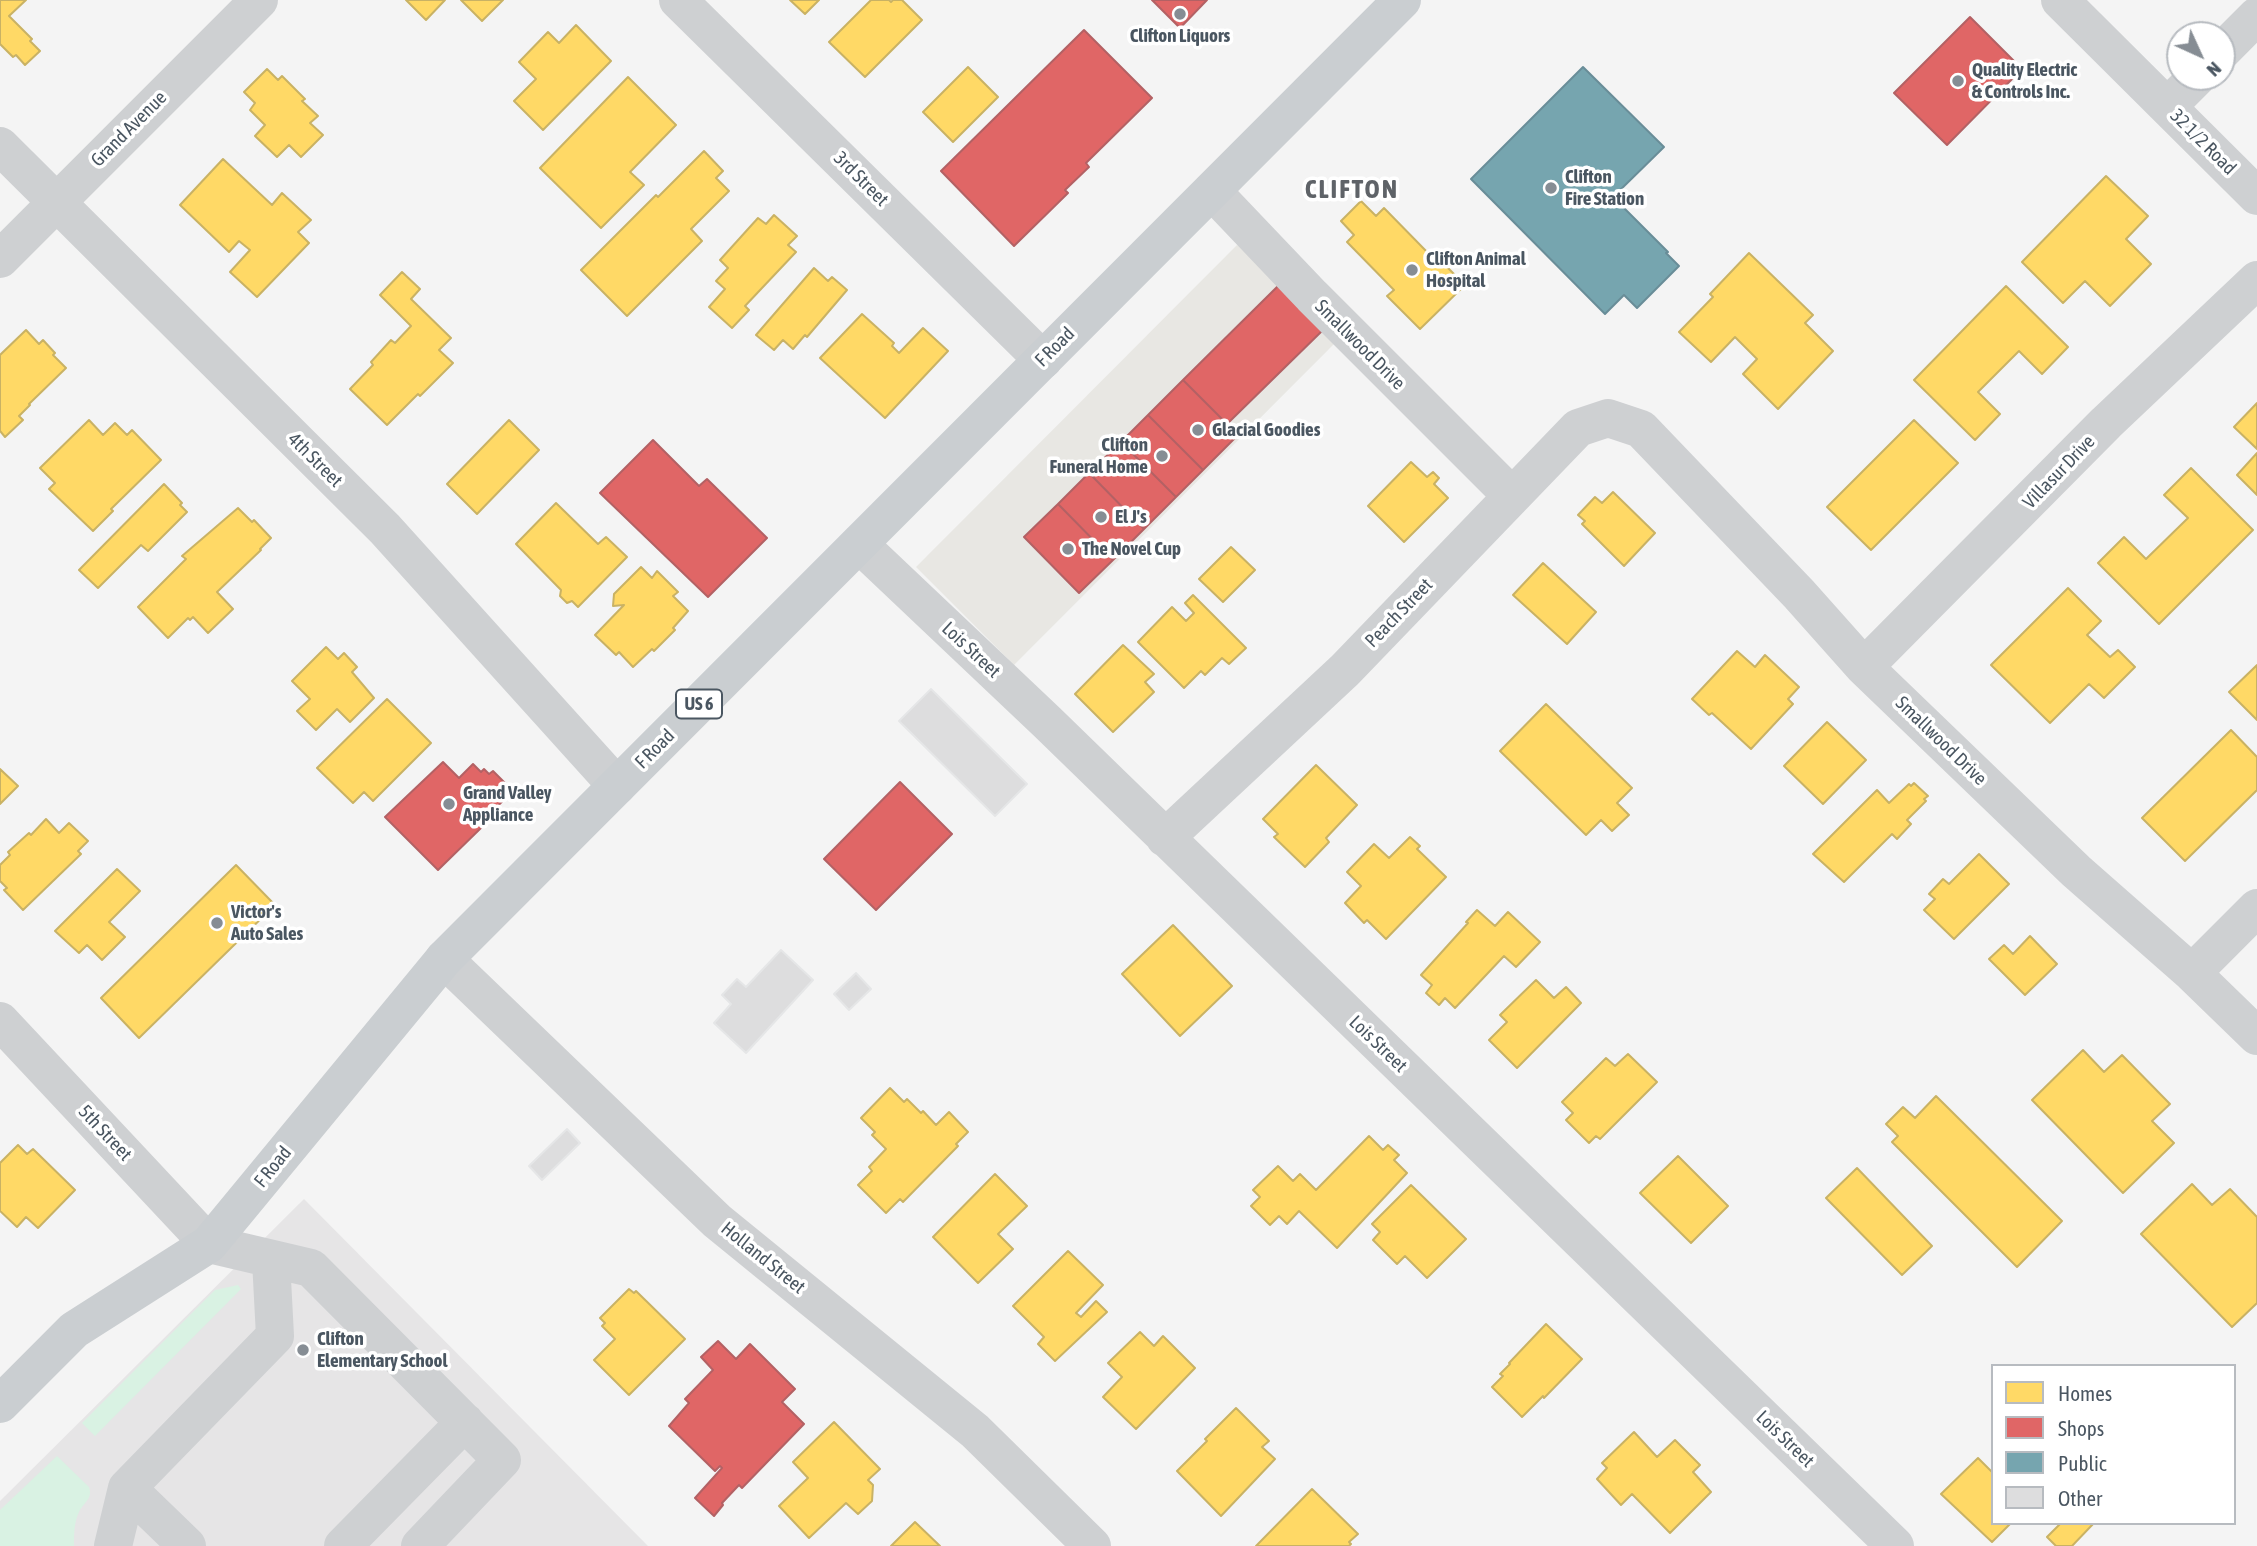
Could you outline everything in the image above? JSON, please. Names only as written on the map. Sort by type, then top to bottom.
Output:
[{"type":"main road","name":"F Road","points":[[0,1404],[74,1330],[209,1244],[444,960],[1402,0]]},
{"type":"street","name":"Grand Avenue","points":[[0,259],[259,0]]},
{"type":"street","name":"3rd Street","points":[[678,0],[1042,360]]},
{"type":"street","name":"32 1/2 Road","points":[[2060,0],[2257,196]]},
{"type":"street","points":[[2236,37],[2257,16]]},
{"type":"street","points":[[2168,106],[2183,91]]},
{"type":"street","name":"4th Street","points":[[0,146],[385,528],[617,786]]},
{"type":"street","name":"Smallwood Drive","points":[[1212,191],[1331,315],[1512,496]]},
{"type":"street","name":"Villasur Drive","points":[[1864,667],[2106,423],[2257,280]]},
{"type":"street","name":"Peach Street","points":[[1166,838],[1345,670],[1578,428],[1608,418],[1642,429]]},
{"type":"street","name":"Smallwood Drive","points":[[1642,429],[1799,594],[1864,667],[2076,871],[2192,972],[2257,1036]]},
{"type":"street","name":"Lois Street","points":[[859,544],[1047,722],[1895,1546]]},
{"type":"street","points":[[2192,972],[2257,908]]},
{"type":"street","name":"Holland Street","points":[[444,960],[716,1221],[975,1431],[1092,1546]]},
{"type":"street","name":"5th Street","points":[[0,1021],[209,1244]]},
{"type":"street","points":[[209,1244],[311,1268],[502,1460],[420,1546]]},
{"type":"street","points":[[113,1546],[127,1488],[275,1336],[271,1260]]},
{"type":"street","points":[[343,1546],[465,1422]]},
{"type":"street","points":[[127,1488],[187,1546]]},
{"type":"shaded area","points":[[1237,245],[1249,250],[1339,339],[1014,665],[916,567]]},
{"type":"shaded area","name":"Clifton Elementary School","points":[[304,1199],[648,1546],[0,1546],[0,1501]]},
{"type":"green space","points":[[238,1285],[241,1289],[95,1436],[82,1423],[215,1290]]},
{"type":"green space","points":[[57,1456],[90,1491],[89,1498],[76,1520],[74,1546],[0,1546],[0,1510]]},
{"type":"building: Homes","points":[[0,0],[26,0],[9,16],[40,51],[25,65],[0,44]]},
{"type":"building: Homes","points":[[406,0],[445,0],[426,20]]},
{"type":"building: Homes","points":[[461,0],[503,0],[482,21]]},
{"type":"building: Homes","points":[[790,0],[819,0],[805,14]]},
{"type":"building: Homes","points":[[871,0],[902,0],[922,20],[865,77],[829,42]]},
{"type":"building: Homes","points":[[576,25],[611,61],[543,130],[514,101],[536,79],[519,62],[548,32],[559,43]]},
{"type":"building: Homes","points":[[968,67],[998,97],[953,142],[923,112]]},
{"type":"building: Homes","points":[[267,69],[278,80],[282,76],[318,116],[310,123],[323,135],[301,157],[289,145],[277,157],[255,136],[265,125],[250,110],[255,103],[244,92]]},
{"type":"building: Homes","points":[[628,77],[676,125],[630,172],[644,185],[601,228],[540,168]]},
{"type":"building: Homes","points":[[704,151],[723,171],[716,178],[729,191],[691,229],[702,241],[627,316],[581,270]]},
{"type":"building: Homes","points":[[223,159],[272,205],[282,193],[311,220],[298,232],[309,243],[257,297],[230,272],[250,250],[239,241],[229,252],[180,205]]},
{"type":"building: Homes","points":[[2106,176],[2148,216],[2126,239],[2151,264],[2110,306],[2085,281],[2063,303],[2022,262]]},
{"type":"building: Homes","name":"Clifton Animal Hospital","points":[[1361,201],[1376,216],[1384,208],[1430,255],[1432,252],[1465,285],[1420,329],[1387,296],[1394,290],[1347,242],[1354,235],[1341,221]]},
{"type":"building: Homes","points":[[774,215],[797,236],[788,245],[796,252],[745,306],[749,310],[732,328],[709,307],[725,289],[716,281],[728,268],[720,260],[758,218],[766,224]]},
{"type":"building: Homes","points":[[1749,253],[1813,315],[1805,323],[1833,351],[1778,409],[1743,374],[1757,359],[1735,337],[1711,362],[1679,332],[1713,297],[1710,294]]},
{"type":"building: Homes","points":[[814,268],[828,281],[832,277],[847,290],[807,337],[805,335],[793,349],[783,340],[774,350],[756,335]]},
{"type":"building: Homes","points":[[402,272],[420,289],[411,299],[451,338],[439,350],[453,363],[387,425],[350,389],[373,365],[371,362],[391,340],[395,343],[411,326],[380,295]]},
{"type":"building: Homes","points":[[2006,286],[2068,347],[2042,374],[2019,351],[1978,392],[2000,414],[1975,440],[1914,380]]},
{"type":"building: Homes","points":[[862,314],[894,343],[892,346],[899,353],[923,328],[948,351],[885,418],[820,358]]},
{"type":"building: Homes","points":[[26,330],[39,344],[43,340],[66,368],[29,404],[19,416],[23,420],[5,437],[0,431],[0,355]]},
{"type":"building: Homes","points":[[2257,403],[2257,449],[2234,427]]},
{"type":"building: Homes","points":[[89,420],[103,435],[115,423],[127,435],[132,430],[161,460],[111,509],[113,511],[93,531],[49,489],[55,483],[40,468]]},
{"type":"building: Homes","points":[[509,420],[539,450],[477,514],[447,484]]},
{"type":"building: Homes","points":[[1914,420],[1958,463],[1871,550],[1827,507]]},
{"type":"building: Homes","points":[[2257,453],[2257,495],[2237,475]]},
{"type":"building: Homes","points":[[1411,462],[1427,477],[1433,472],[1439,478],[1434,484],[1448,498],[1404,542],[1368,506]]},
{"type":"building: Homes","points":[[2191,468],[2253,530],[2159,624],[2098,563],[2124,537],[2146,559],[2188,518],[2164,495]]},
{"type":"building: Homes","points":[[164,484],[187,512],[148,551],[141,545],[98,588],[79,570]]},
{"type":"building: Homes","points":[[1613,492],[1655,533],[1624,566],[1582,524],[1585,521],[1578,515],[1595,497],[1602,503]]},
{"type":"building: Homes","points":[[556,503],[598,544],[606,537],[627,557],[578,607],[572,601],[567,603],[560,596],[561,590],[516,544]]},
{"type":"building: Homes","points":[[238,508],[271,538],[217,592],[233,609],[208,633],[193,617],[190,620],[188,618],[168,638],[138,607],[186,559],[182,556]]},
{"type":"building: Homes","points":[[1231,547],[1255,570],[1223,602],[1199,579]]},
{"type":"building: Homes","points":[[1543,563],[1596,612],[1567,644],[1513,595]]},
{"type":"building: Homes","points":[[641,567],[652,578],[657,571],[678,592],[673,596],[688,611],[673,628],[675,630],[633,667],[619,652],[616,655],[595,635],[624,605],[613,606],[614,594]]},
{"type":"building: Homes","points":[[2068,588],[2101,621],[2087,635],[2110,657],[2118,650],[2135,667],[2104,698],[2089,684],[2050,723],[1991,665]]},
{"type":"building: Homes","points":[[1193,595],[1246,648],[1229,664],[1222,658],[1205,675],[1201,671],[1184,688],[1138,642],[1172,607],[1186,621],[1194,613],[1185,603]]},
{"type":"building: Homes","points":[[1123,645],[1154,674],[1145,682],[1154,692],[1113,732],[1075,694]]},
{"type":"building: Homes","points":[[326,647],[338,659],[344,653],[357,667],[352,672],[374,698],[350,722],[337,709],[316,730],[297,711],[310,699],[292,681]]},
{"type":"building: Homes","points":[[1737,651],[1755,667],[1765,655],[1799,687],[1788,699],[1793,704],[1751,749],[1712,713],[1709,715],[1692,699]]},
{"type":"building: Homes","points":[[2257,665],[2257,720],[2229,692]]},
{"type":"building: Homes","points":[[387,699],[431,743],[373,801],[364,792],[353,803],[317,768]]},
{"type":"building: Homes","points":[[1546,704],[1632,788],[1617,803],[1629,815],[1612,831],[1601,820],[1586,835],[1500,751]]},
{"type":"building: Homes","points":[[1827,722],[1866,760],[1823,804],[1784,766]]},
{"type":"building: Homes","points":[[2231,730],[2257,757],[2257,790],[2185,861],[2142,818]]},
{"type":"building: Homes","points":[[1316,765],[1357,805],[1326,838],[1329,842],[1305,867],[1274,837],[1278,834],[1263,819]]},
{"type":"building: Homes","points":[[0,769],[18,786],[0,804]]},
{"type":"building: Homes","points":[[1914,783],[1928,796],[1907,820],[1911,824],[1897,839],[1892,834],[1844,882],[1813,854],[1877,790],[1889,803],[1909,784],[1911,786]]},
{"type":"building: Homes","points":[[46,819],[59,833],[69,823],[88,841],[78,851],[81,854],[23,910],[4,890],[7,888],[0,881],[0,865],[10,855],[8,852],[29,833],[31,835]]},
{"type":"building: Homes","points":[[1410,837],[1420,846],[1417,849],[1446,877],[1386,939],[1367,920],[1364,923],[1345,903],[1361,886],[1347,872],[1374,844],[1389,858]]},
{"type":"building: Homes","points":[[1979,854],[2009,884],[1954,939],[1924,910],[1935,899],[1929,894],[1943,879],[1949,884]]},
{"type":"building: Homes","points":[[236,865],[275,905],[139,1038],[101,998]]},
{"type":"building: Homes","points":[[117,869],[140,891],[109,922],[125,937],[102,960],[87,945],[79,953],[55,931]]},
{"type":"building: Homes","points":[[1477,910],[1495,926],[1508,912],[1540,942],[1516,967],[1504,956],[1455,1008],[1445,998],[1439,1005],[1426,993],[1432,985],[1421,975]]},
{"type":"building: Homes","points":[[1173,925],[1232,986],[1180,1036],[1122,974]]},
{"type":"building: Homes","points":[[2030,936],[2057,964],[2025,995],[1989,959],[2004,945],[2013,954]]},
{"type":"building: Homes","points":[[1536,980],[1554,998],[1566,987],[1581,1003],[1517,1068],[1489,1040],[1507,1022],[1500,1015]]},
{"type":"building: Homes","points":[[2083,1050],[2104,1072],[2122,1055],[2170,1104],[2152,1121],[2174,1143],[2123,1193],[2032,1100]]},
{"type":"building: Homes","points":[[1628,1054],[1657,1082],[1600,1139],[1596,1136],[1589,1143],[1566,1120],[1573,1113],[1562,1102],[1606,1058],[1615,1066]]},
{"type":"building: Homes","points":[[890,1088],[904,1102],[907,1099],[921,1113],[923,1111],[936,1125],[949,1112],[968,1132],[956,1144],[958,1146],[903,1202],[900,1199],[886,1213],[858,1185],[872,1171],[869,1167],[886,1149],[872,1135],[875,1132],[861,1118]]},
{"type":"building: Homes","points":[[1936,1096],[2062,1221],[2017,1267],[1892,1142],[1898,1136],[1886,1124],[1903,1107],[1915,1118]]},
{"type":"building: Homes","points":[[1369,1136],[1383,1150],[1388,1145],[1399,1155],[1394,1160],[1407,1173],[1337,1248],[1299,1211],[1287,1224],[1279,1216],[1270,1225],[1251,1206],[1260,1197],[1253,1190],[1278,1166],[1293,1181],[1300,1174],[1316,1190]]},
{"type":"building: Homes","points":[[18,1145],[27,1154],[33,1149],[75,1190],[38,1228],[26,1217],[17,1227],[0,1211],[0,1163]]},
{"type":"building: Homes","points":[[1678,1156],[1728,1206],[1691,1243],[1640,1193]]},
{"type":"building: Homes","points":[[1857,1168],[1932,1246],[1902,1275],[1826,1198]]},
{"type":"building: Homes","points":[[995,1174],[1027,1206],[998,1234],[1013,1249],[978,1283],[933,1237]]},
{"type":"building: Homes","points":[[2192,1184],[2212,1205],[2230,1189],[2257,1217],[2257,1303],[2232,1327],[2141,1234]]},
{"type":"building: Homes","points":[[1411,1185],[1466,1239],[1427,1278],[1405,1256],[1397,1264],[1373,1240],[1380,1232],[1372,1224]]},
{"type":"building: Homes","points":[[1068,1251],[1103,1285],[1076,1313],[1081,1317],[1096,1301],[1107,1312],[1055,1361],[1038,1344],[1044,1337],[1013,1306]]},
{"type":"building: Homes","points":[[629,1289],[634,1293],[636,1291],[685,1339],[629,1395],[594,1360],[615,1339],[602,1326],[605,1323],[600,1318]]},
{"type":"building: Homes","points":[[1546,1324],[1582,1359],[1522,1417],[1492,1387],[1503,1376],[1500,1374],[1509,1363]]},
{"type":"building: Homes","points":[[1140,1332],[1154,1346],[1163,1336],[1195,1368],[1136,1429],[1103,1397],[1122,1377],[1108,1363]]},
{"type":"building: Homes","points":[[1236,1408],[1269,1441],[1262,1447],[1275,1459],[1221,1516],[1177,1471]]},
{"type":"building: Homes","points":[[834,1422],[880,1469],[868,1480],[873,1485],[872,1501],[858,1514],[846,1503],[809,1538],[779,1506],[808,1478],[793,1462]]},
{"type":"building: Homes","points":[[1634,1432],[1657,1457],[1675,1440],[1700,1465],[1693,1472],[1711,1492],[1670,1533],[1632,1494],[1621,1505],[1597,1479],[1607,1468],[1602,1463]]},
{"type":"building: Homes","points":[[1978,1458],[1991,1471],[1991,1525],[2009,1525],[1992,1542],[1941,1494]]},
{"type":"building: Homes","points":[[1312,1489],[1358,1534],[1349,1542],[1351,1544],[1256,1546]]},
{"type":"building: Homes","points":[[915,1522],[940,1546],[891,1546]]},
{"type":"building: Homes","points":[[2059,1525],[2092,1525],[2072,1546],[2056,1546],[2047,1537]]},
{"type":"building: Shops","name":"Clifton Liquors","points":[[1152,0],[1207,0],[1180,28]]},
{"type":"building: Shops","name":"Quality Electric & Controls Inc.","points":[[1970,17],[2022,69],[1947,145],[1894,93]]},
{"type":"building: Shops","points":[[1084,30],[1152,98],[1086,163],[1089,167],[1065,190],[1068,193],[1014,246],[941,171]]},
{"type":"building: Shops","points":[[1278,286],[1323,330],[1227,424],[1183,380]]},
{"type":"building: Shops","name":"Glacial Goodies","points":[[1183,380],[1238,435],[1203,470],[1148,415]]},
{"type":"building: Shops","name":"Clifton Funeral Home","points":[[1148,415],[1203,470],[1176,497],[1121,442]]},
{"type":"building: Shops","points":[[653,440],[699,486],[707,479],[767,538],[708,597],[600,493]]},
{"type":"building: Shops","points":[[1121,442],[1176,497],[1144,529],[1089,473]]},
{"type":"building: Shops","name":"El J's","points":[[1089,473],[1144,529],[1113,560],[1058,504]]},
{"type":"building: Shops","name":"The Novel Cup","points":[[1058,504],[1113,560],[1079,593],[1024,537]]},
{"type":"building: Shops","name":"Grand Valley Appliance","points":[[443,762],[459,778],[473,764],[481,772],[484,769],[489,774],[493,771],[513,791],[479,824],[482,827],[438,870],[385,817]]},
{"type":"building: Shops","points":[[900,782],[952,834],[876,910],[824,859]]},
{"type":"building: Shops","points":[[718,1341],[736,1359],[750,1344],[795,1389],[782,1402],[804,1424],[742,1488],[739,1485],[714,1516],[695,1498],[722,1468],[720,1466],[715,1471],[669,1426],[689,1403],[685,1399],[713,1370],[701,1357]]},
{"type":"building: Public","name":"Clifton Fire Station","points":[[1583,67],[1664,147],[1613,197],[1679,266],[1637,308],[1624,295],[1605,314],[1471,179]]},
{"type":"building: Other","points":[[931,689],[1027,784],[995,816],[899,721]]},
{"type":"building: Other","points":[[781,950],[813,980],[746,1053],[714,1023],[731,1004],[722,995],[737,979],[746,987]]},
{"type":"building: Other","points":[[856,973],[871,989],[849,1010],[834,994]]},
{"type":"building: Other","points":[[567,1129],[580,1143],[542,1180],[529,1166]]},
{"type":"place","name":"Clifton Liquors","points":[[1180,14]]},
{"type":"place","name":"Quality Electric & Controls Inc.","points":[[1958,81]]},
{"type":"place","name":"Clifton Fire Station","points":[[1551,188]]},
{"type":"place","name":"Clifton Animal Hospital","points":[[1412,270]]},
{"type":"place","name":"Glacial Goodies","points":[[1198,430]]},
{"type":"place","name":"Clifton Funeral Home","points":[[1162,456]]},
{"type":"place","name":"El J's","points":[[1101,517]]},
{"type":"place","name":"The Novel Cup","points":[[1068,549]]},
{"type":"place","name":"Grand Valley Appliance","points":[[449,804]]},
{"type":"place","name":"Victor's Auto Sales","points":[[217,923]]},
{"type":"place","name":"Clifton Elementary School","points":[[303,1350]]},
{"type":"district","name":"CLIFTON","points":[[1352,190]]}]
